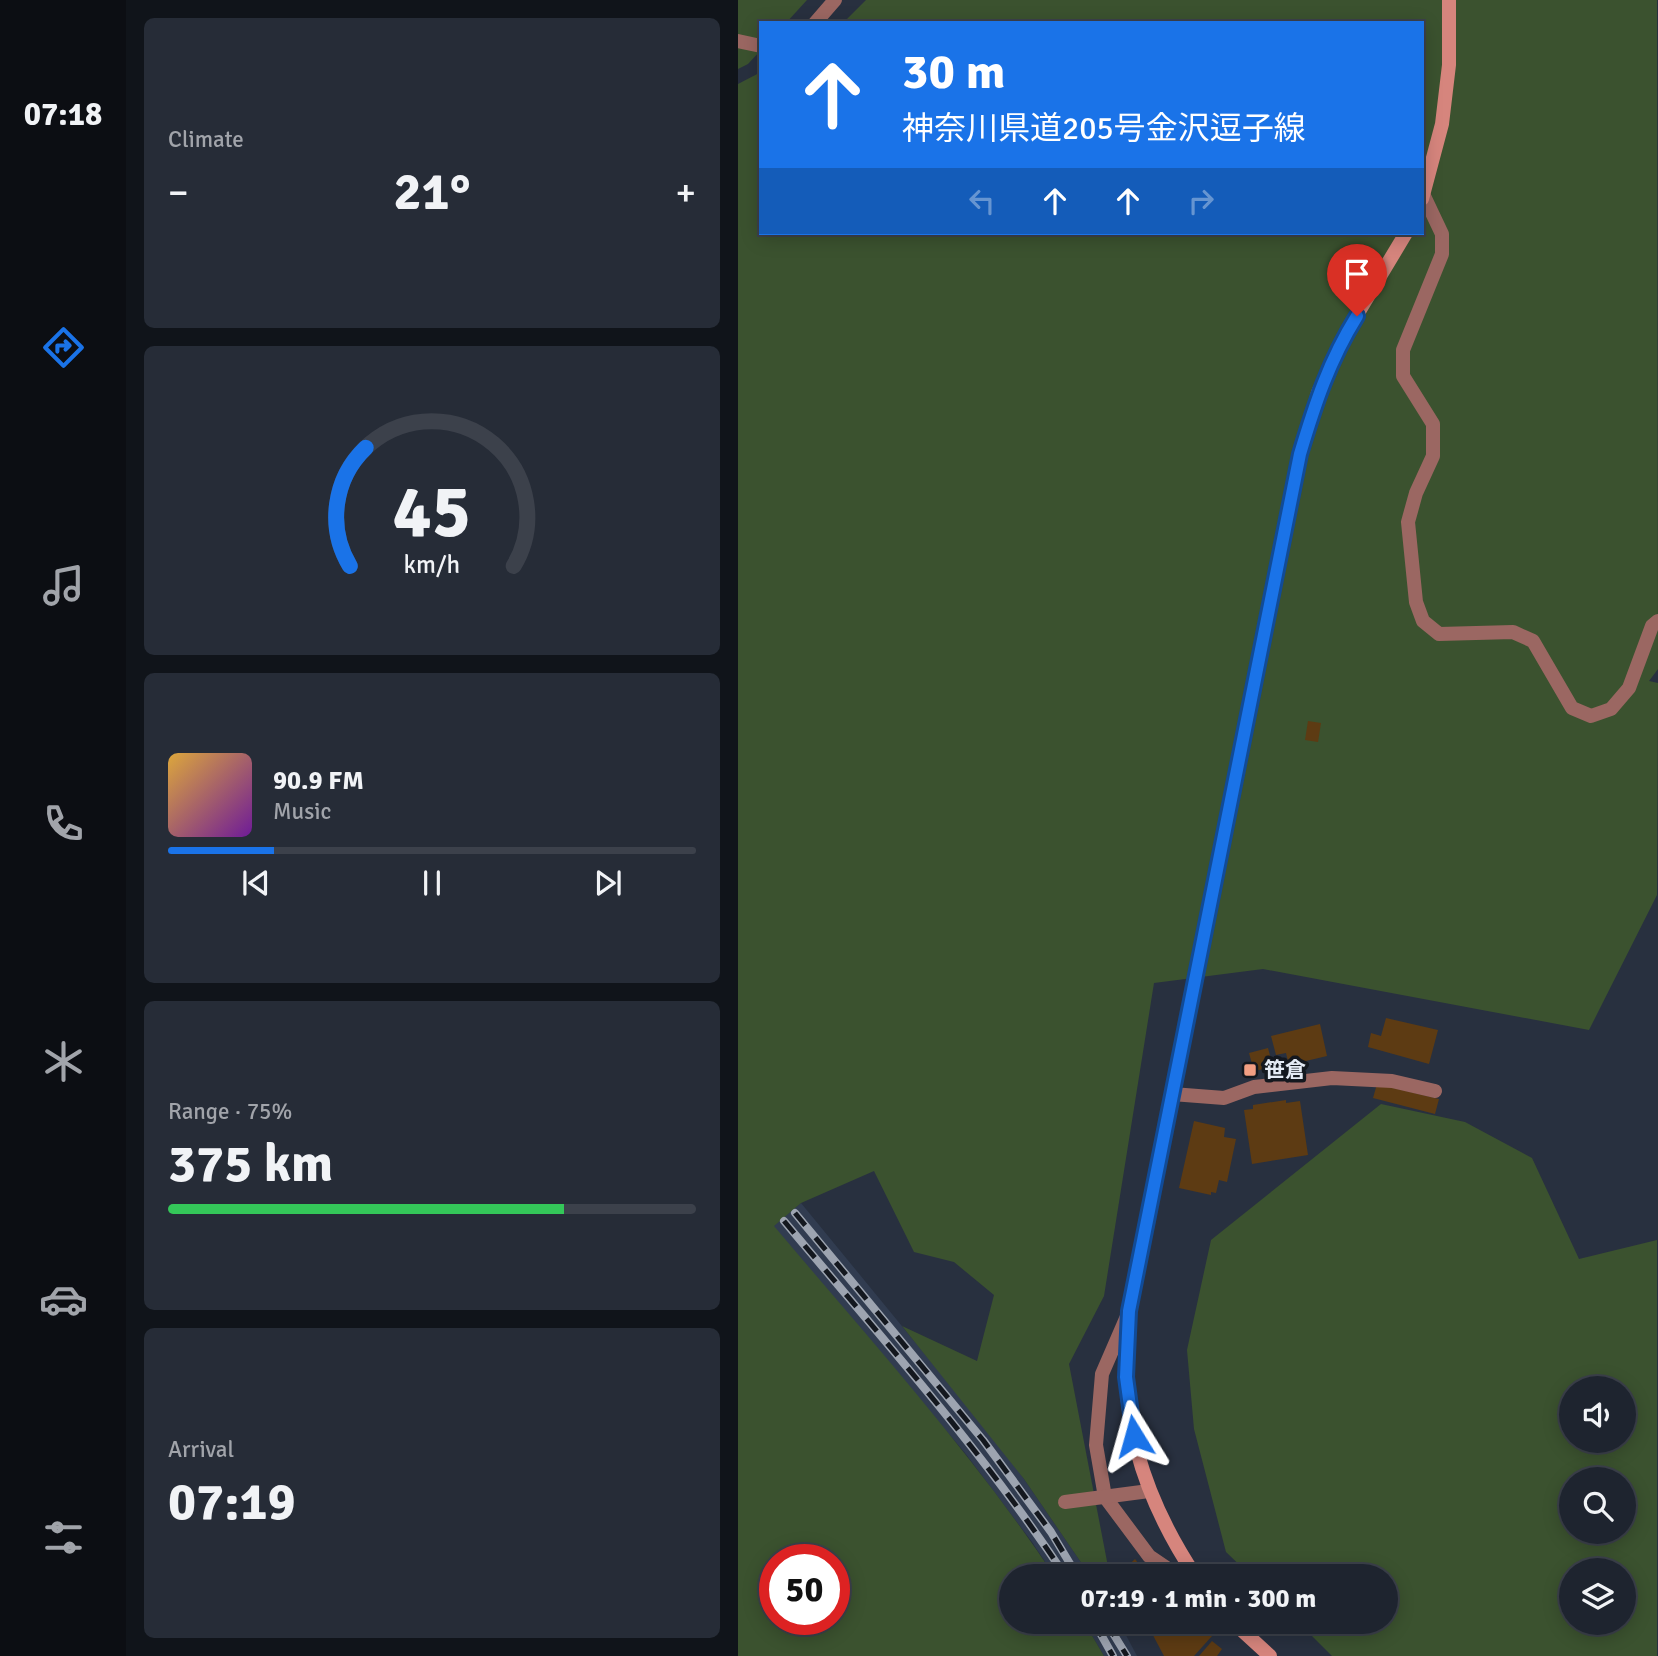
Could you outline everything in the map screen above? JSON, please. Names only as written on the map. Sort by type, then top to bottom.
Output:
[{"type":"main road","points":[[1424,194],[1442,124],[1449,65],[1449,0]]},
{"type":"main road","points":[[1187,1564],[1149,1491],[1134,1436],[1126,1377],[1129,1311],[1300,454],[1318,393],[1343,338],[1405,235]]},
{"type":"main road","points":[[1246,1634],[1270,1656]]},
{"type":"street","points":[[816,21],[835,0]]},
{"type":"street","points":[[738,41],[759,46]]},
{"type":"street","points":[[1424,200],[1442,234],[1442,254],[1404,350],[1403,363],[1403,376],[1433,424],[1433,456],[1416,493],[1408,522],[1416,602],[1423,621],[1439,634],[1513,632],[1532,641],[1573,708],[1591,716],[1611,709],[1629,688],[1652,626],[1657,621]]},
{"type":"street","points":[[1172,1094],[1224,1098],[1254,1087],[1332,1078],[1392,1081],[1435,1091]]},
{"type":"street","points":[[1129,1311],[1102,1374],[1096,1445],[1105,1497],[1149,1556],[1161,1564]]},
{"type":"street","points":[[1065,1502],[1149,1491]]},
{"type":"shaded area","points":[[801,1203],[992,1436],[1082,1564],[1046,1564],[965,1453],[773,1226]]},
{"type":"shaded area","points":[[1091,1634],[1125,1634],[1137,1656],[1104,1656]]},
{"type":"green space","points":[[738,0],[807,0],[788,21],[759,21],[759,52],[748,64],[738,69]]},
{"type":"green space","points":[[866,0],[1657,0],[1658,669],[1649,681],[1658,683],[1657,895],[1589,1030],[1263,969],[1154,983],[1104,1296],[1069,1364],[1107,1564],[1082,1564],[1024,1479],[902,1326],[977,1361],[994,1295],[954,1262],[914,1252],[874,1171],[801,1203],[774,1226],[955,1441],[1046,1564],[999,1564],[999,1634],[1091,1634],[1104,1656],[738,1656],[738,84],[759,73],[759,235],[1424,235],[1424,21],[845,21]]},
{"type":"green space","points":[[1381,1104],[1465,1122],[1532,1158],[1579,1259],[1657,1240],[1657,1656],[1332,1656],[1310,1634],[1398,1634],[1398,1564],[1238,1564],[1226,1552],[1194,1429],[1187,1350],[1211,1240]]},
{"type":"building","points":[[1308,721],[1321,723],[1318,742],[1305,740]]},
{"type":"building","points":[[1386,1018],[1438,1030],[1429,1064],[1368,1047],[1371,1033],[1381,1036]]},
{"type":"building","points":[[1320,1024],[1327,1056],[1289,1065],[1286,1053],[1276,1055],[1271,1036]]},
{"type":"building","points":[[1268,1048],[1273,1067],[1254,1071],[1249,1053]]},
{"type":"building","points":[[1377,1084],[1439,1099],[1435,1114],[1373,1098]]},
{"type":"building","points":[[1286,1100],[1286,1103],[1300,1101],[1308,1155],[1252,1164],[1244,1110],[1253,1109],[1253,1105]]},
{"type":"building","points":[[1194,1121],[1225,1128],[1224,1137],[1236,1139],[1227,1182],[1219,1180],[1216,1193],[1211,1192],[1211,1195],[1179,1188]]},
{"type":"building","points":[[1152,1634],[1212,1636],[1194,1656],[1164,1656]]},
{"type":"building","points":[[1212,1641],[1222,1649],[1217,1656],[1199,1656]]},
{"type":"railway","points":[[795,1213],[983,1440],[1051,1532],[1070,1564]]},
{"type":"railway","points":[[784,1221],[965,1439],[1057,1564]]},
{"type":"railway","points":[[1101,1634],[1113,1656]]},
{"type":"railway","points":[[1113,1634],[1127,1656]]},
{"type":"place","name":"笹倉","points":[[1250,1070]]},
{"type":"route","points":[[1134,1436],[1126,1377],[1129,1311],[1172,1094],[1300,454],[1318,393],[1343,338],[1357,316]]}]
